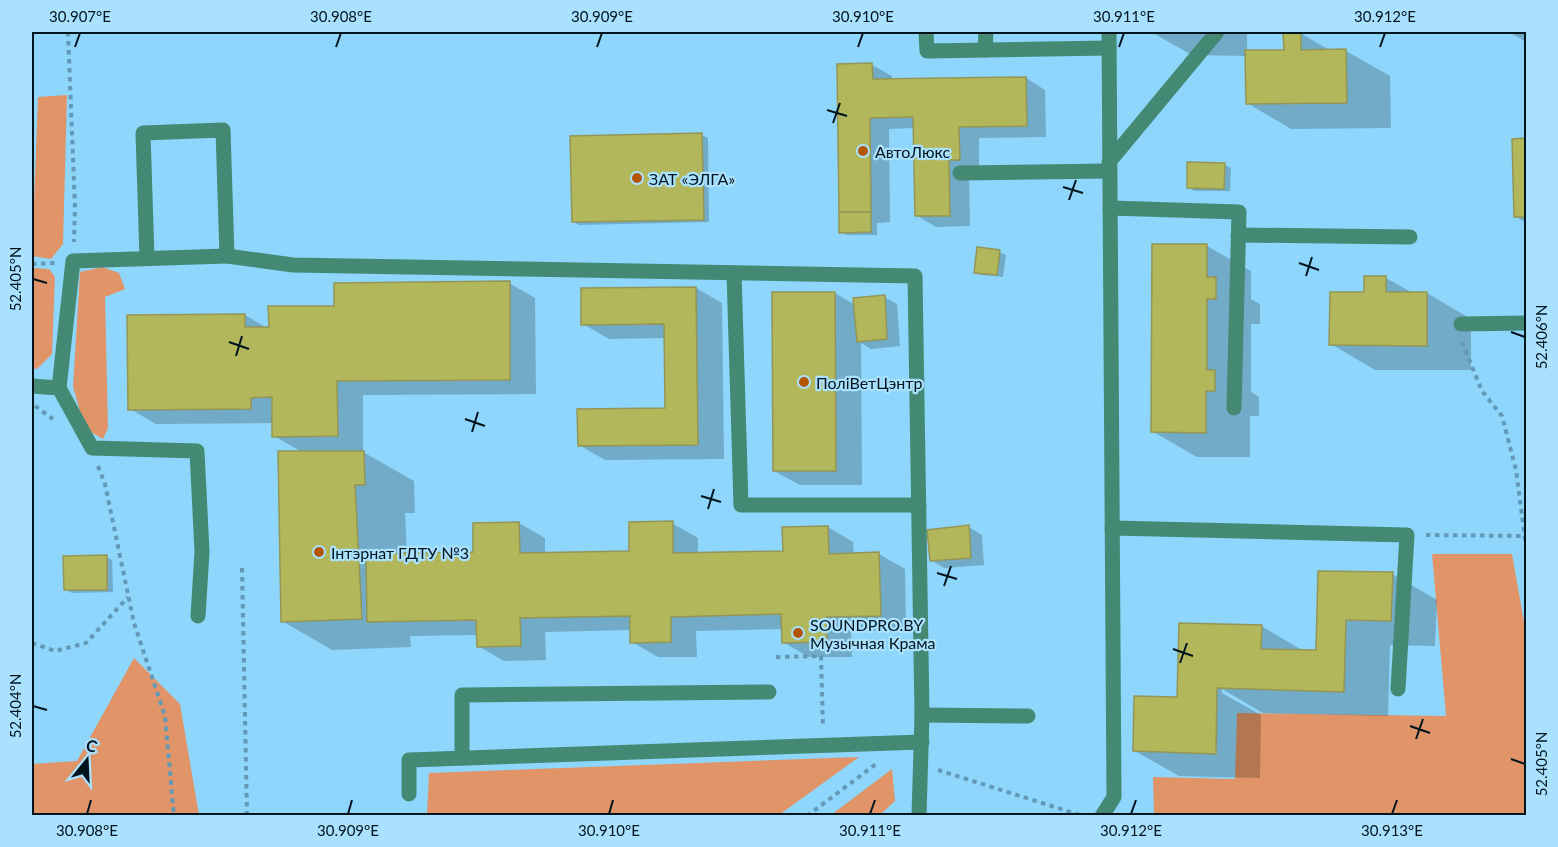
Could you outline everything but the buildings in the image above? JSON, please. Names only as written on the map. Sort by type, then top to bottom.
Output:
[{"type":"street","points":[[926,32],[927,51],[1109,48]]},
{"type":"street","points":[[985,50],[986,32]]},
{"type":"street","points":[[1102,816],[1114,797],[1108,32]]},
{"type":"street","points":[[960,173],[1109,167],[1216,32]]},
{"type":"street","points":[[147,258],[143,133],[223,130],[227,256]]},
{"type":"street","points":[[1110,208],[1239,212],[1234,408]]},
{"type":"street","points":[[1238,235],[1410,237]]},
{"type":"street","points":[[198,616],[202,552],[197,451],[92,448],[59,388],[73,261],[227,256],[293,265],[915,276],[922,715],[919,815]]},
{"type":"street","points":[[734,273],[741,505],[919,505]]},
{"type":"street","points":[[1461,324],[1527,323]]},
{"type":"street","points":[[32,386],[59,388]]},
{"type":"street","points":[[1112,528],[1407,535],[1398,689]]},
{"type":"street","points":[[462,758],[462,695],[769,692]]},
{"type":"street","points":[[922,715],[1028,716]]},
{"type":"street","points":[[409,794],[410,760],[922,742]]},
{"type":"path","points":[[68,32],[75,208],[73,261]]},
{"type":"path","points":[[1461,324],[1462,346],[1482,391],[1502,416],[1516,470],[1527,546]]},
{"type":"path","points":[[92,448],[105,484],[134,623],[165,716],[174,816]]},
{"type":"path","points":[[1407,535],[1526,536]]},
{"type":"path","points":[[242,568],[247,816]]},
{"type":"path","points":[[32,643],[55,651],[86,643],[129,596]]},
{"type":"path","points":[[776,657],[821,656],[823,746]]},
{"type":"path","points":[[807,816],[879,763]]},
{"type":"path","points":[[921,764],[1083,816]]},
{"type":"path","points":[[919,815],[972,816]]},
{"type":"shaded area","points":[[67,95],[63,244],[51,259],[32,256],[38,97]]},
{"type":"shaded area","points":[[102,267],[119,273],[125,289],[105,297],[108,428],[103,439],[91,432],[80,411],[73,387],[80,272]]},
{"type":"shaded area","points":[[34,268],[49,269],[55,277],[52,354],[37,369],[32,368]]},
{"type":"shaded area","points":[[1432,554],[1512,554],[1526,633],[1526,815],[1158,816],[1154,814],[1153,777],[1235,779],[1237,713],[1446,716]]},
{"type":"shaded area","points":[[134,658],[180,704],[199,815],[32,815],[32,764],[77,761]]},
{"type":"shaded area","points":[[859,757],[779,815],[427,815],[429,773]]},
{"type":"shaded area","points":[[892,769],[895,801],[880,815],[831,815]]},
{"type":"place","name":"АвтоЛюкс","points":[[863,151]]},
{"type":"place","name":"ЗАТ «ЭЛГА»","points":[[637,178]]},
{"type":"place","name":"ПоліВетЦэнтр","points":[[804,382]]},
{"type":"place","name":"Інтэрнат ГДТУ №3","points":[[319,552]]},
{"type":"place","name":"SOUNDPRO.BY Музычная Крама","points":[[798,633]]}]
